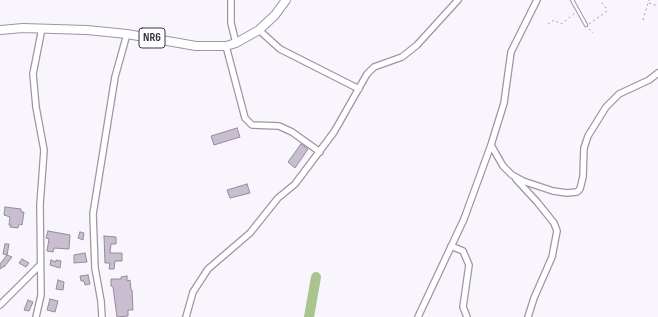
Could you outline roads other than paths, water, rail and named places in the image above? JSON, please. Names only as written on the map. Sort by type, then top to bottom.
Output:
[{"type":"main road","name":"NR6","points":[[0,30],[42,28],[87,30],[127,34],[196,46],[226,46],[236,43],[259,30],[275,15],[286,0]]},
{"type":"street","points":[[231,0],[231,23],[236,43]]},
{"type":"street","points":[[186,317],[193,292],[208,269],[250,233],[278,198],[295,184],[320,152],[367,74],[374,67],[402,57],[417,45],[458,0]]},
{"type":"street","points":[[418,317],[464,219],[491,145],[504,102],[511,52],[537,0]]},
{"type":"street","points":[[36,317],[40,295],[40,205],[44,150],[36,107],[33,74],[42,28]]},
{"type":"street","points":[[259,30],[280,49],[359,89]]},
{"type":"street","points":[[102,317],[101,301],[95,268],[93,214],[116,77],[127,34]]},
{"type":"street","points":[[226,46],[245,118],[252,125],[279,126],[292,132],[320,152]]},
{"type":"street","points":[[512,175],[523,181],[553,191],[567,193],[576,192],[580,189],[583,177],[583,153],[588,136],[606,107],[619,94],[649,80],[658,73]]},
{"type":"street","points":[[491,145],[503,166],[538,202],[554,223],[557,231],[552,257],[536,293],[528,317]]},
{"type":"street","points":[[451,246],[463,251],[469,265],[463,307],[467,317]]},
{"type":"street","points":[[0,305],[40,265]]},
{"type":"lane","points":[[572,0],[586,25]]},
{"type":"waterway","points":[[309,317],[316,277]]}]
